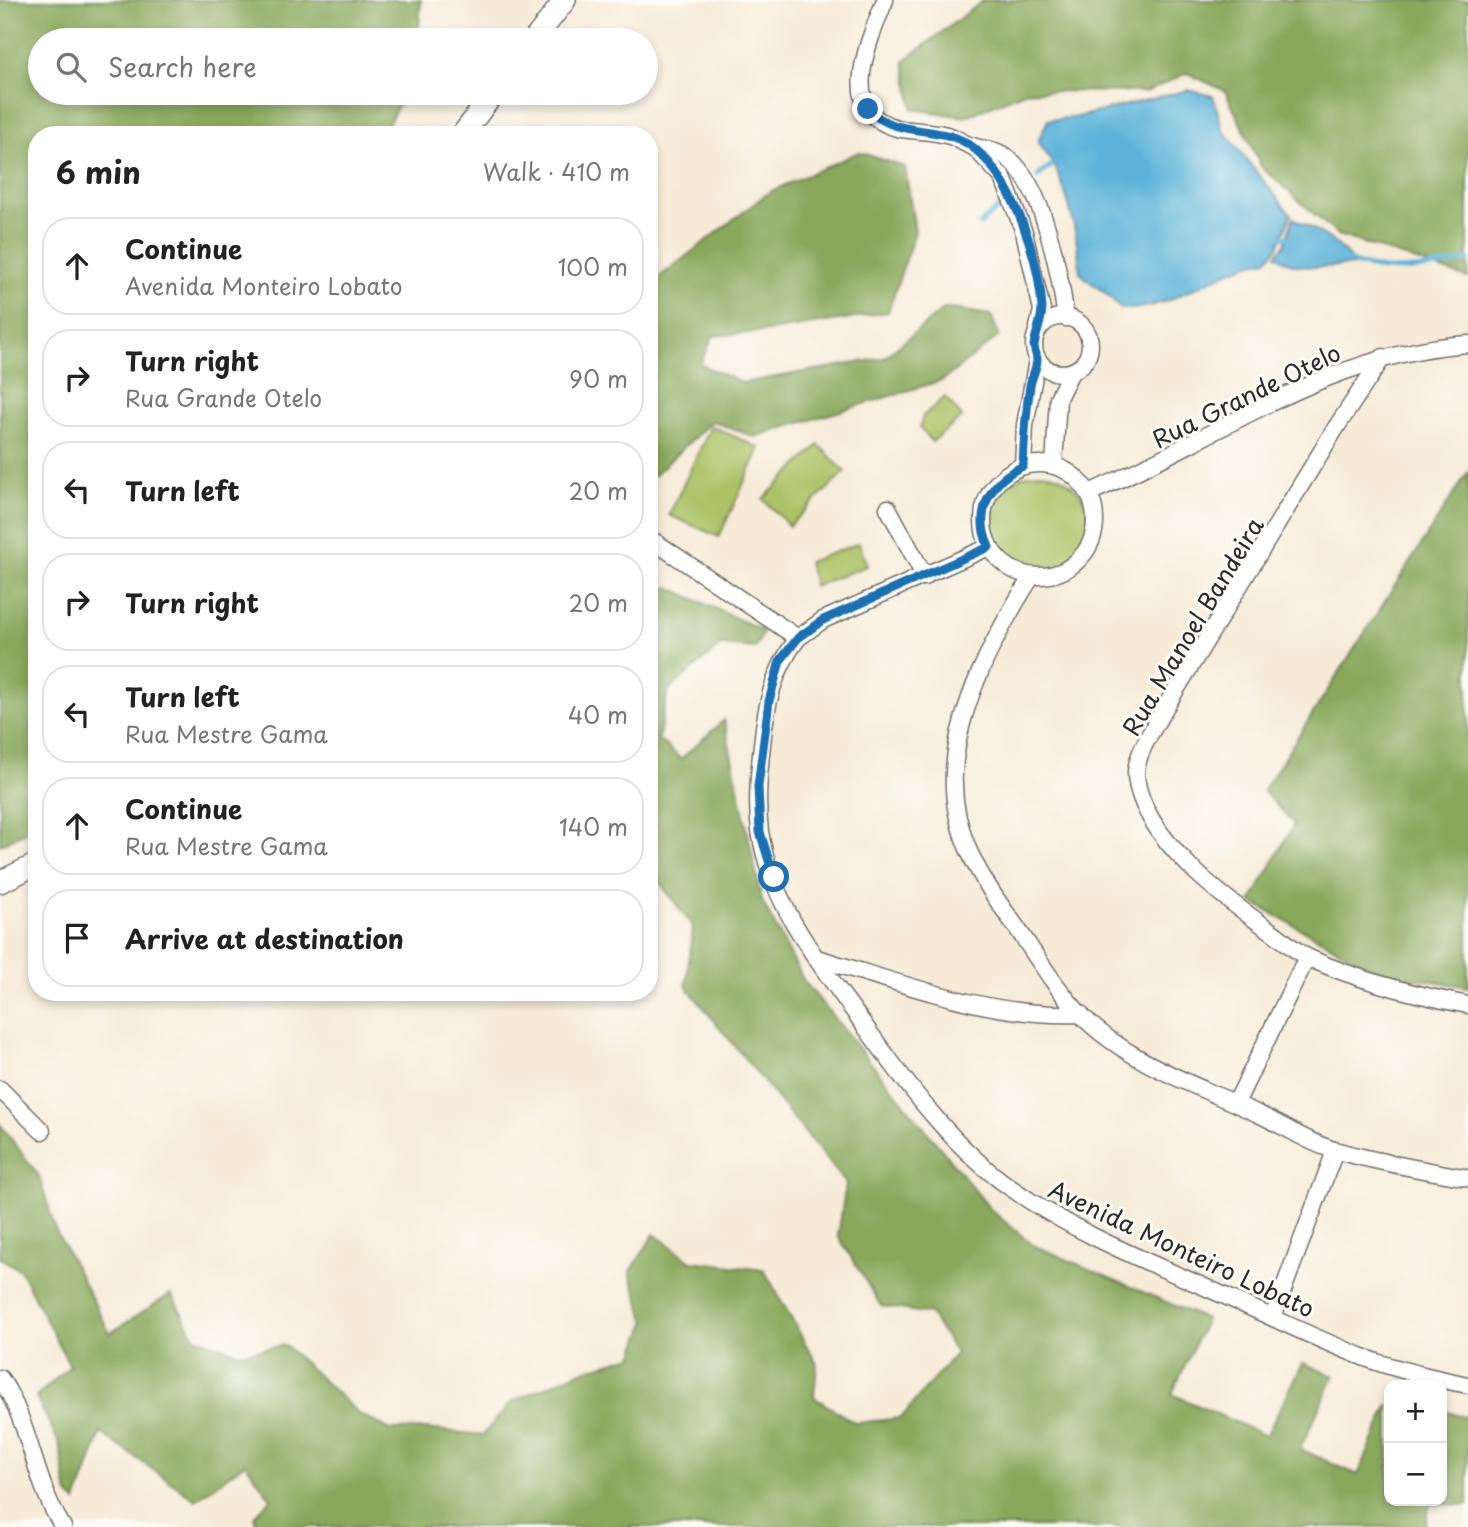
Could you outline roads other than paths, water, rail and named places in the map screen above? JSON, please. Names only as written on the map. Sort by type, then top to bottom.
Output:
[{"type":"main road","points":[[543,28],[565,0]]},
{"type":"main road","points":[[469,126],[485,105]]},
{"type":"main road","points":[[0,882],[28,868]]},
{"type":"street","points":[[885,0],[862,71],[862,94],[868,109],[880,121],[897,127],[949,135],[973,146],[996,150],[1012,161],[1025,180],[1044,223],[1066,318]]},
{"type":"street","points":[[973,146],[1003,178],[1024,232],[1042,310],[1034,351],[1037,360],[1027,405],[1023,466]]},
{"type":"street","points":[[1037,332],[1049,320],[1066,318],[1082,325],[1090,345],[1086,360],[1071,372],[1059,398],[1054,465]]},
{"type":"street","name":"Rua Grande Otelo","points":[[1089,493],[1156,464],[1310,385],[1383,357],[1423,347],[1468,344]]},
{"type":"street","name":"Rua Manoel Bandeira","points":[[1383,357],[1337,426],[1160,716],[1144,746],[1136,773],[1142,798],[1159,830],[1186,862],[1216,891],[1307,957],[1400,988],[1468,1005]]},
{"type":"street","points":[[1037,360],[1052,372],[1071,372]]},
{"type":"street","points":[[1054,465],[1068,471],[1089,493],[1095,510],[1096,527],[1090,544],[1080,559],[1066,570],[1049,576],[1032,576],[1004,565],[989,547],[982,520],[985,502],[994,486],[1007,473],[1023,466],[1054,465]]},
{"type":"street","points":[[888,508],[925,576]]},
{"type":"street","points":[[658,543],[798,638],[823,620],[989,547]]},
{"type":"street","points":[[1032,576],[1009,612],[958,732],[954,772],[956,809],[962,839],[978,873],[1080,1014],[1132,1054],[1335,1151],[1468,1178]]},
{"type":"street","name":"Avenida Monteiro Lobato","points":[[798,638],[780,661],[769,701],[758,786],[760,821],[774,877],[790,916],[816,958],[917,1094],[959,1142],[1007,1186],[1049,1214],[1363,1357],[1468,1385]]},
{"type":"street","points":[[1236,1103],[1307,957]]},
{"type":"street","points":[[816,958],[1006,1012],[1043,1016],[1080,1014]]},
{"type":"street","points":[[0,1089],[42,1131]]},
{"type":"street","points":[[1273,1317],[1335,1151]]},
{"type":"street","points":[[0,1378],[14,1403],[39,1479],[63,1527]]},
{"type":"water","points":[[1188,90],[1213,96],[1223,130],[1291,215],[1278,247],[1267,260],[1230,271],[1159,303],[1141,308],[1121,309],[1080,273],[1076,235],[1067,197],[1056,170],[1038,141],[1048,120],[1077,117]]},
{"type":"water","points":[[1293,218],[1335,243],[1355,265],[1304,266],[1285,261],[1276,255],[1285,244]]},
{"type":"waterway","points":[[1038,176],[1052,165]]},
{"type":"waterway","points":[[980,224],[1000,207]]},
{"type":"waterway","points":[[1282,236],[1293,240]]},
{"type":"waterway","points":[[1348,261],[1363,266],[1408,270],[1468,260]]}]
